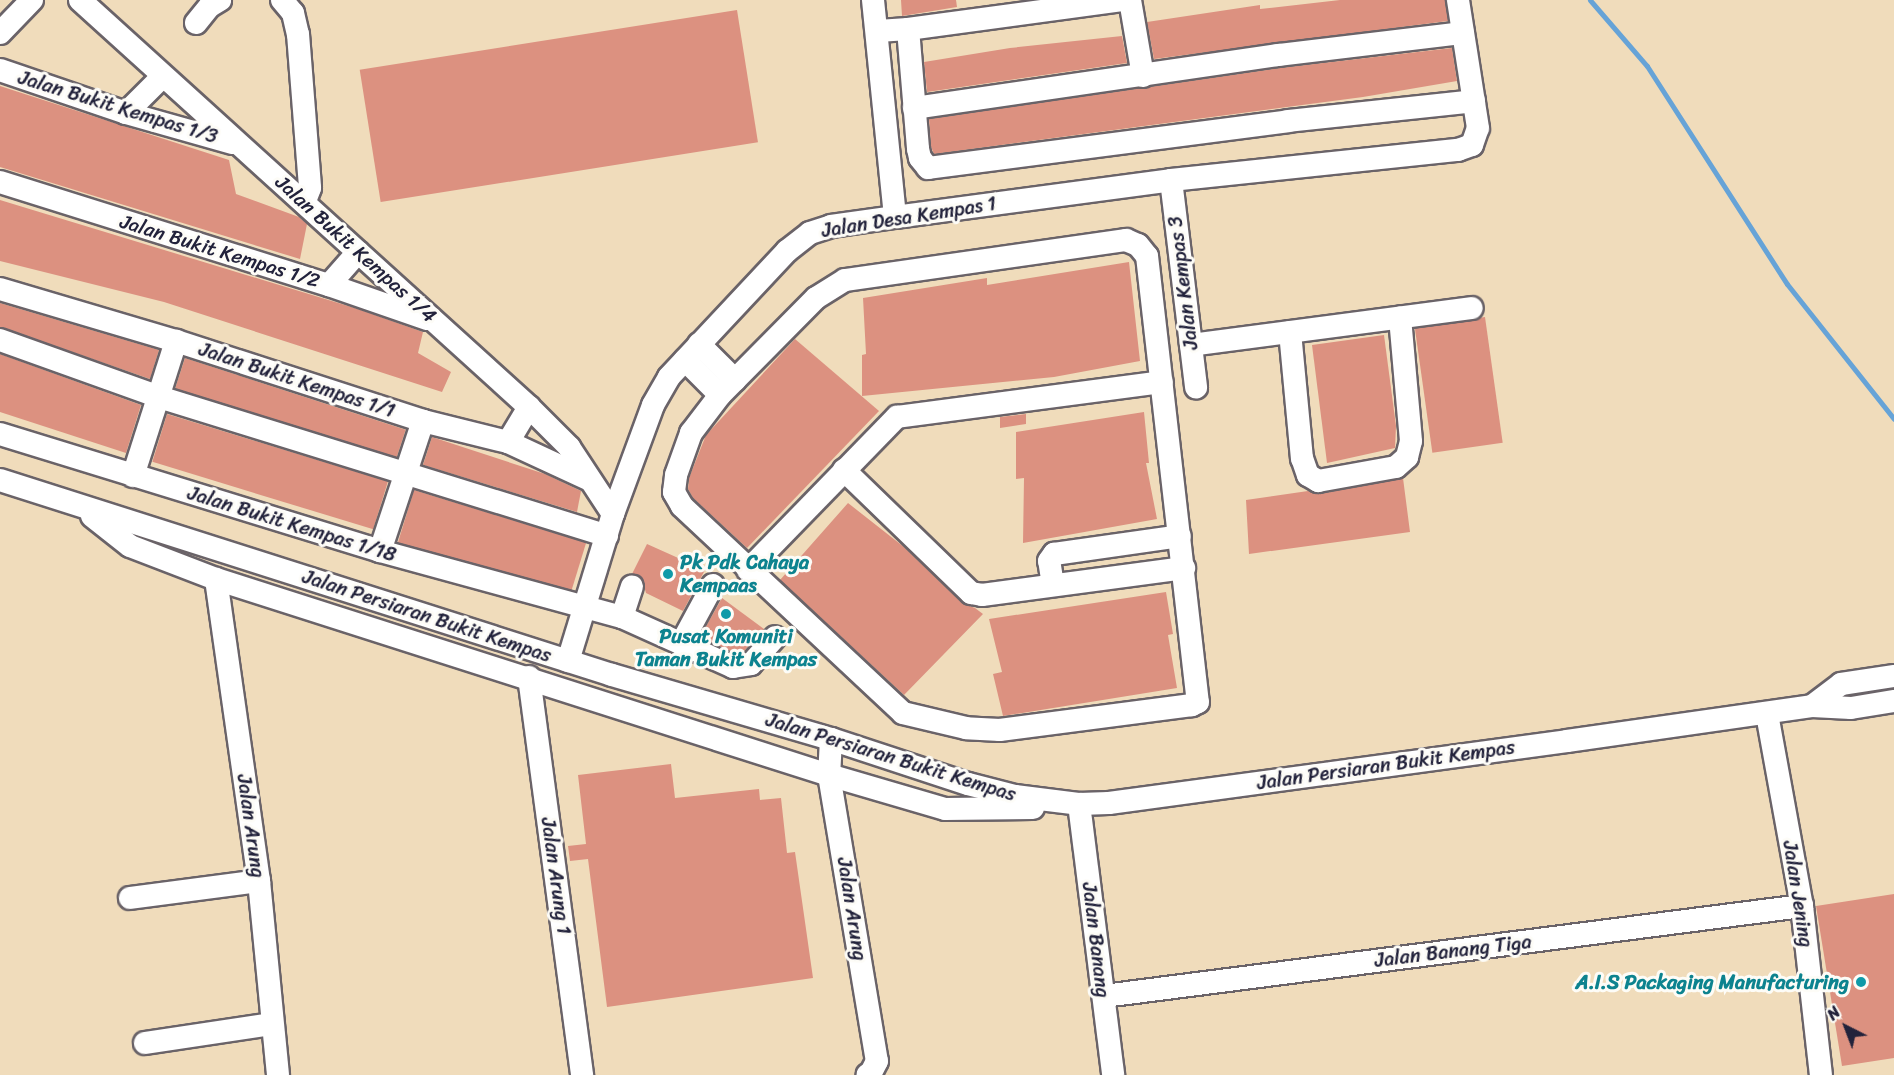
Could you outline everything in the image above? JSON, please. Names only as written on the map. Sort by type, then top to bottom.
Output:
[{"type":"street","points":[[0,33],[32,0]]},
{"type":"street","name":"Jalan Bukit Kempas 1/4","points":[[80,0],[236,143],[305,201],[529,407],[569,447],[583,465],[590,480],[613,514]]},
{"type":"street","points":[[196,23],[210,6],[220,0]]},
{"type":"street","points":[[282,0],[293,13],[298,34],[310,188],[305,201]]},
{"type":"street","points":[[873,0],[878,31],[895,217]]},
{"type":"street","points":[[878,31],[1122,0]]},
{"type":"street","points":[[1130,0],[1143,76]]},
{"type":"street","points":[[908,29],[920,158],[928,168],[1288,121],[1474,101],[1458,0]]},
{"type":"street","points":[[914,108],[1278,55],[1463,33]]},
{"type":"street","name":"Jalan Bukit Kempas 1/3","points":[[0,70],[126,113],[236,143]]},
{"type":"street","points":[[126,113],[163,75]]},
{"type":"street","name":"Jalan Desa Kempas 1","points":[[568,661],[613,514],[653,405],[669,377],[787,251],[810,232],[831,226],[1171,180],[1442,153],[1472,145],[1478,128],[1474,101]]},
{"type":"street","name":"Jalan Kempas 3","points":[[1162,377],[1195,377],[1171,180]]},
{"type":"street","name":"Jalan Bukit Kempas 1/2","points":[[0,182],[329,285],[438,323]]},
{"type":"street","points":[[1126,240],[1138,245],[1147,256],[1162,377],[1198,702],[1192,705],[1000,730],[966,728],[903,713],[748,570],[682,506],[674,492],[676,475],[692,433],[728,387],[816,298],[845,280],[1126,240]]},
{"type":"street","points":[[329,285],[358,252]]},
{"type":"street","name":"Jalan Bukit Kempas 1/1","points":[[0,290],[177,341],[423,421],[508,442],[590,480]]},
{"type":"street","points":[[1191,345],[1472,308]]},
{"type":"street","points":[[1290,332],[1302,458],[1308,475],[1318,481],[1396,467],[1407,457],[1411,441],[1400,317]]},
{"type":"street","points":[[0,340],[159,397],[607,536]]},
{"type":"street","points":[[133,476],[177,341]]},
{"type":"street","points":[[692,352],[728,387]]},
{"type":"street","points":[[748,570],[897,417],[1162,377]]},
{"type":"street","points":[[508,442],[529,407]]},
{"type":"street","points":[[380,551],[403,474],[423,421]]},
{"type":"street","name":"Jalan Bukit Kempas 1/18","points":[[0,434],[380,551],[586,605],[622,617],[733,667],[752,664],[775,637]]},
{"type":"street","points":[[844,470],[970,593],[982,595],[1184,568]]},
{"type":"street","name":"Jalan Persiaran Bukit Kempas","points":[[0,480],[568,661],[1015,796],[1079,804],[1109,803],[1812,706],[1851,708],[1894,701]]},
{"type":"street","points":[[80,507],[130,546],[216,579],[830,774],[945,808],[1018,809],[1079,804]]},
{"type":"street","points":[[1053,585],[1049,561],[1054,554],[1180,536]]},
{"type":"street","name":"Jalan Arung","points":[[216,579],[259,881],[278,1075]]},
{"type":"street","points":[[681,644],[713,585]]},
{"type":"street","points":[[622,617],[632,587]]},
{"type":"street","name":"Jalan Persiaran Bukit Kempas","points":[[1812,706],[1840,684],[1894,676]]},
{"type":"street","name":"Jalan Arung 1","points":[[530,677],[582,1075]]},
{"type":"street","name":"Jalan Jening","points":[[1767,714],[1802,906],[1821,1075]]},
{"type":"street","name":"Jalan Arung","points":[[831,739],[830,774],[877,1061],[871,1073],[867,1075]]},
{"type":"street","name":"Jalan Banang","points":[[1079,804],[1113,1075]]},
{"type":"street","points":[[130,898],[259,881]]},
{"type":"street","name":"Jalan Banang Tiga","points":[[1104,996],[1802,906]]},
{"type":"street","points":[[145,1043],[272,1024]]},
{"type":"building","points":[[901,0],[956,0],[957,7],[902,16]]},
{"type":"building","points":[[1340,0],[1445,0],[1448,21],[1154,59],[1147,22],[1260,5],[1260,9]]},
{"type":"building","points":[[737,10],[758,142],[381,202],[360,70]]},
{"type":"building","points":[[1122,36],[1127,63],[927,92],[924,62],[1010,48]]},
{"type":"building","points":[[1452,48],[1457,81],[1363,97],[934,154],[931,147],[929,119],[1280,68]]},
{"type":"building","points":[[0,86],[229,160],[236,194],[299,217],[307,224],[300,259],[0,167]]},
{"type":"building","points":[[0,200],[358,309],[423,332],[418,353],[451,372],[442,392],[164,302],[0,261]]},
{"type":"building","points":[[1129,262],[1140,361],[1054,377],[862,396],[862,355],[866,354],[863,298],[987,278],[987,285]]},
{"type":"building","points":[[0,303],[159,350],[150,379],[0,327]]},
{"type":"building","points":[[1485,317],[1503,443],[1432,453],[1415,327]]},
{"type":"building","points":[[1384,335],[1396,426],[1395,448],[1327,463],[1312,345]]},
{"type":"building","points":[[795,339],[879,411],[747,548],[693,498],[688,489],[689,478],[706,435]]},
{"type":"building","points":[[0,354],[141,405],[126,453],[0,412]]},
{"type":"building","points":[[185,358],[406,430],[396,460],[175,388]]},
{"type":"building","points":[[1144,412],[1149,463],[1146,463],[1157,519],[1023,543],[1024,478],[1016,479],[1016,432]]},
{"type":"building","points":[[167,414],[388,482],[373,529],[152,462]]},
{"type":"building","points":[[1026,414],[1026,424],[1000,428],[1000,417]]},
{"type":"building","points":[[432,437],[545,474],[581,491],[577,512],[423,465]]},
{"type":"building","points":[[1403,478],[1410,532],[1249,554],[1246,500],[1308,491],[1320,494]]},
{"type":"building","points":[[414,490],[586,543],[570,595],[398,543]]},
{"type":"building","points":[[848,503],[904,547],[962,603],[983,614],[904,695],[780,580]]},
{"type":"building","name":"Pk Pdk Cahaya Kempaas","points":[[647,544],[705,570],[683,611],[646,593],[642,579],[632,574]]},
{"type":"building","points":[[1166,592],[1173,634],[1168,635],[1177,688],[1003,716],[993,674],[1002,672],[989,619]]},
{"type":"building","name":"Pusat Komuniti Taman Bukit Kempas","points":[[722,598],[764,629],[744,651],[735,653],[700,637]]},
{"type":"building","points":[[671,764],[675,798],[759,789],[760,800],[781,798],[787,853],[795,852],[813,978],[607,1007],[588,859],[570,861],[568,846],[586,844],[578,775]]},
{"type":"building","name":"A.I.S Packaging Manufacturing","points":[[1894,894],[1894,1058],[1842,1066],[1816,906]]},
{"type":"waterway","points":[[1590,0],[1647,66],[1787,284],[1894,419]]},
{"type":"place","name":"Pk Pdk Cahaya Kempaas","points":[[668,574]]},
{"type":"place","name":"Pusat Komuniti Taman Bukit Kempas","points":[[726,614]]},
{"type":"place","name":"A.I.S Packaging Manufacturing","points":[[1861,982]]}]
